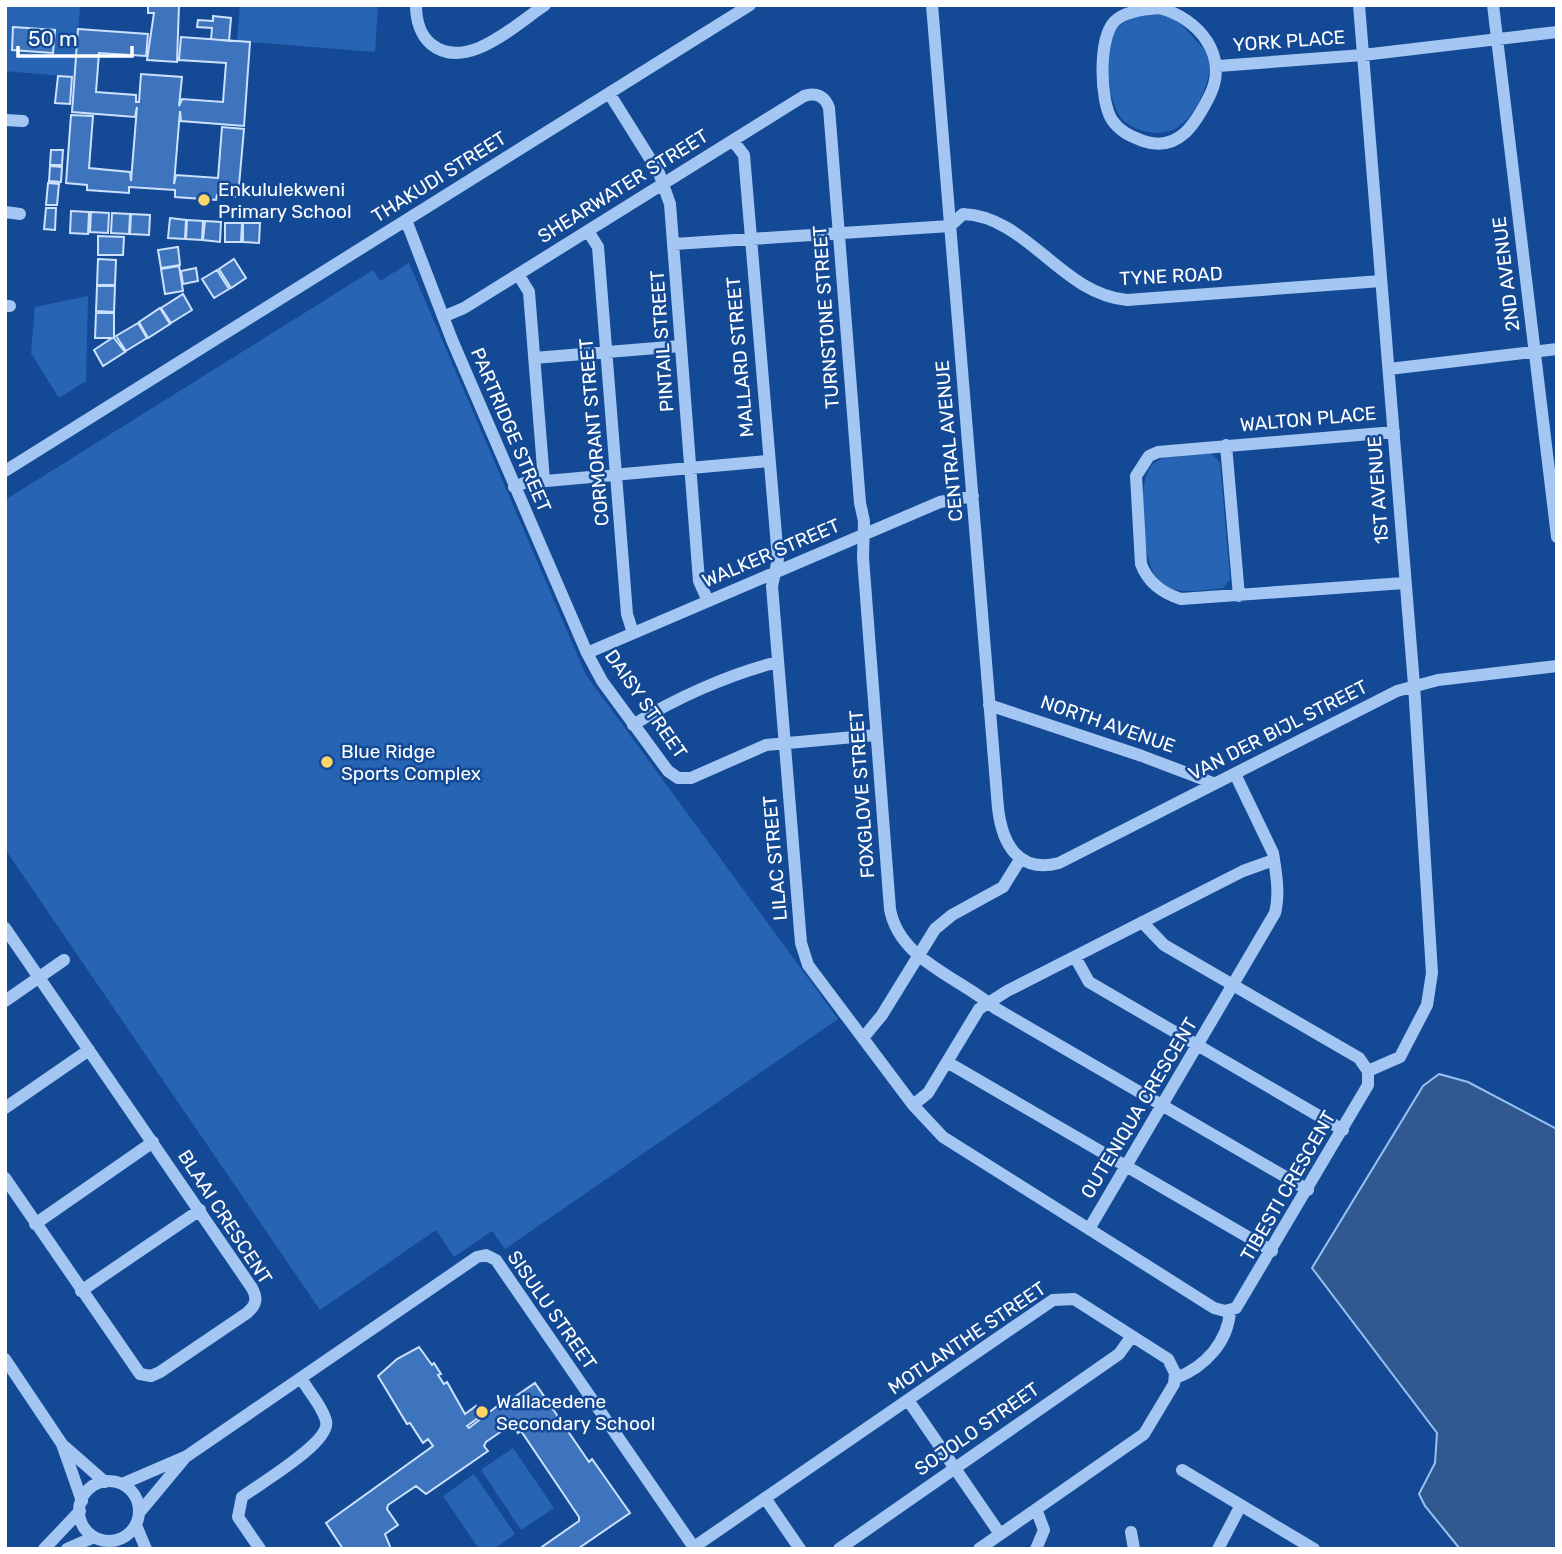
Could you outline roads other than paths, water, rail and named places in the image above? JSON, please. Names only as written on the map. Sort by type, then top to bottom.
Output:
[{"type":"street","points":[[416,5],[416,17],[424,37],[431,44],[454,54],[465,54],[545,5]]},
{"type":"street","points":[[520,5],[522,20]]},
{"type":"street","name":"THAKUDI STREET","points":[[5,471],[750,5]]},
{"type":"street","name":"CENTRAL AVENUE","points":[[932,5],[1000,824],[1006,843],[1025,860]]},
{"type":"street","name":"1ST AVENUE","points":[[1359,5],[1414,685],[1432,973],[1427,1004],[1400,1056],[1368,1071]]},
{"type":"street","name":"2ND AVENUE","points":[[1493,5],[1557,537]]},
{"type":"street","name":"YORK PLACE","points":[[1159,8],[1187,20],[1213,49],[1218,66],[1213,90],[1195,123],[1177,140],[1153,144],[1119,129],[1110,118],[1104,78],[1105,39],[1114,22],[1133,12],[1159,8]]},
{"type":"street","name":"YORK PLACE","points":[[1218,66],[1363,55],[1557,32]]},
{"type":"street","name":"PINTAIL STREET","points":[[610,93],[659,173],[670,204],[699,581],[708,601]]},
{"type":"street","name":"SHEARWATER STREET","points":[[445,316],[464,308],[804,96],[821,97]]},
{"type":"street","name":"TURNSTONE STREET","points":[[821,97],[829,108],[860,503],[864,521],[862,535]]},
{"type":"street","points":[[5,120],[23,121]]},
{"type":"street","name":"MALLARD STREET","points":[[733,141],[744,155],[778,559],[775,572]]},
{"type":"street","points":[[5,212],[20,214]]},
{"type":"street","name":"TYNE ROAD","points":[[950,226],[963,214],[996,222],[1072,279],[1106,298],[1127,300],[1381,281]]},
{"type":"street","name":"PARTRIDGE STREET","points":[[406,220],[452,340],[587,653]]},
{"type":"street","points":[[674,244],[950,226]]},
{"type":"street","name":"CORMORANT STREET","points":[[588,231],[598,247],[627,614],[633,633]]},
{"type":"street","points":[[518,274],[529,292],[544,481]]},
{"type":"street","points":[[534,358],[681,346]]},
{"type":"street","points":[[1389,369],[1557,349]]},
{"type":"street","name":"WALTON PLACE","points":[[1394,432],[1158,452],[1140,466],[1136,476],[1141,564],[1145,575],[1167,594],[1181,599],[1404,583]]},
{"type":"street","name":"WALTON PLACE","points":[[1226,445],[1239,596]]},
{"type":"street","points":[[514,487],[544,481],[768,461]]},
{"type":"street","name":"WALKER STREET","points":[[587,653],[940,502],[973,496]]},
{"type":"street","name":"FOXGLOVE STREET","points":[[862,535],[891,917],[901,940],[989,1003],[1308,1190]]},
{"type":"street","name":"LILAC STREET","points":[[775,572],[772,586],[803,951],[808,964],[914,1105]]},
{"type":"street","name":"DAISY STREET","points":[[587,653],[602,681],[633,724],[668,771],[678,778],[691,778],[766,745],[876,735]]},
{"type":"street","points":[[633,724],[755,668],[778,662]]},
{"type":"street","name":"VAN DER BIJL STREET","points":[[1025,860],[1051,865],[1059,863],[1213,783],[1414,685],[1557,666]]},
{"type":"street","name":"NORTH AVENUE","points":[[989,705],[1142,756],[1213,783]]},
{"type":"street","name":"OUTENIQUA CRESCENT","points":[[914,1105],[943,1137],[1090,1229],[1275,913],[1278,893],[1274,860],[1267,838],[1235,774]]},
{"type":"street","points":[[863,1038],[883,1015],[942,922],[1003,887],[1025,860]]},
{"type":"street","points":[[914,1105],[928,1093],[979,1009],[1242,871],[1274,860]]},
{"type":"street","points":[[1142,922],[1164,945],[1359,1058],[1368,1071]]},
{"type":"street","name":"BLAAI CRESCENT","points":[[5,928],[200,1210],[255,1293],[255,1304],[247,1313],[160,1372],[145,1376],[134,1367],[5,1178]]},
{"type":"street","points":[[1074,957],[1089,982],[1343,1130]]},
{"type":"street","points":[[5,1000],[64,960]]},
{"type":"street","points":[[5,1108],[89,1050]]},
{"type":"street","points":[[947,1062],[1272,1251]]},
{"type":"street","name":"TIBESTI CRESCENT","points":[[1230,1311],[1241,1304],[1366,1091],[1368,1071]]},
{"type":"street","points":[[35,1224],[153,1142]]},
{"type":"street","points":[[81,1291],[200,1210]]},
{"type":"street","points":[[979,1549],[1140,1438],[1176,1378],[1196,1370],[1228,1331],[1230,1311],[1214,1308],[1090,1229]]},
{"type":"street","name":"SISULU STREET","points":[[122,1485],[187,1456],[477,1257],[494,1258],[694,1548]]},
{"type":"street","name":"MOTLANTHE STREET","points":[[694,1548],[1058,1298],[1074,1299],[1168,1359],[1176,1378]]},
{"type":"street","name":"SOJOLO STREET","points":[[839,1549],[1119,1354],[1132,1336]]},
{"type":"street","points":[[5,1359],[62,1444],[105,1482],[122,1485],[135,1496],[137,1519],[146,1549]]},
{"type":"street","points":[[260,1549],[238,1517],[239,1503],[247,1493],[314,1446],[326,1432],[326,1419],[301,1378]]},
{"type":"street","points":[[908,1400],[1000,1534]]},
{"type":"street","points":[[62,1444],[81,1506],[83,1526],[103,1542]]},
{"type":"street","name":"SISULU STREET","points":[[137,1519],[187,1456]]},
{"type":"street","points":[[1182,1469],[1314,1549]]},
{"type":"street","points":[[44,1549],[81,1506],[91,1488],[105,1482]]},
{"type":"street","points":[[765,1498],[800,1549]]},
{"type":"street","points":[[1215,1548],[1241,1505]]},
{"type":"street","points":[[1036,1510],[1044,1530],[1036,1549]]},
{"type":"street","points":[[67,1549],[125,1537],[137,1519]]},
{"type":"street","points":[[1131,1532],[1134,1549]]},
{"type":"place","name":"Enkululekweni Primary School","points":[[204,200]]},
{"type":"place","name":"Blue Ridge Sports Complex","points":[[327,762]]},
{"type":"place","name":"Wallacedene Secondary School","points":[[482,1412]]}]
